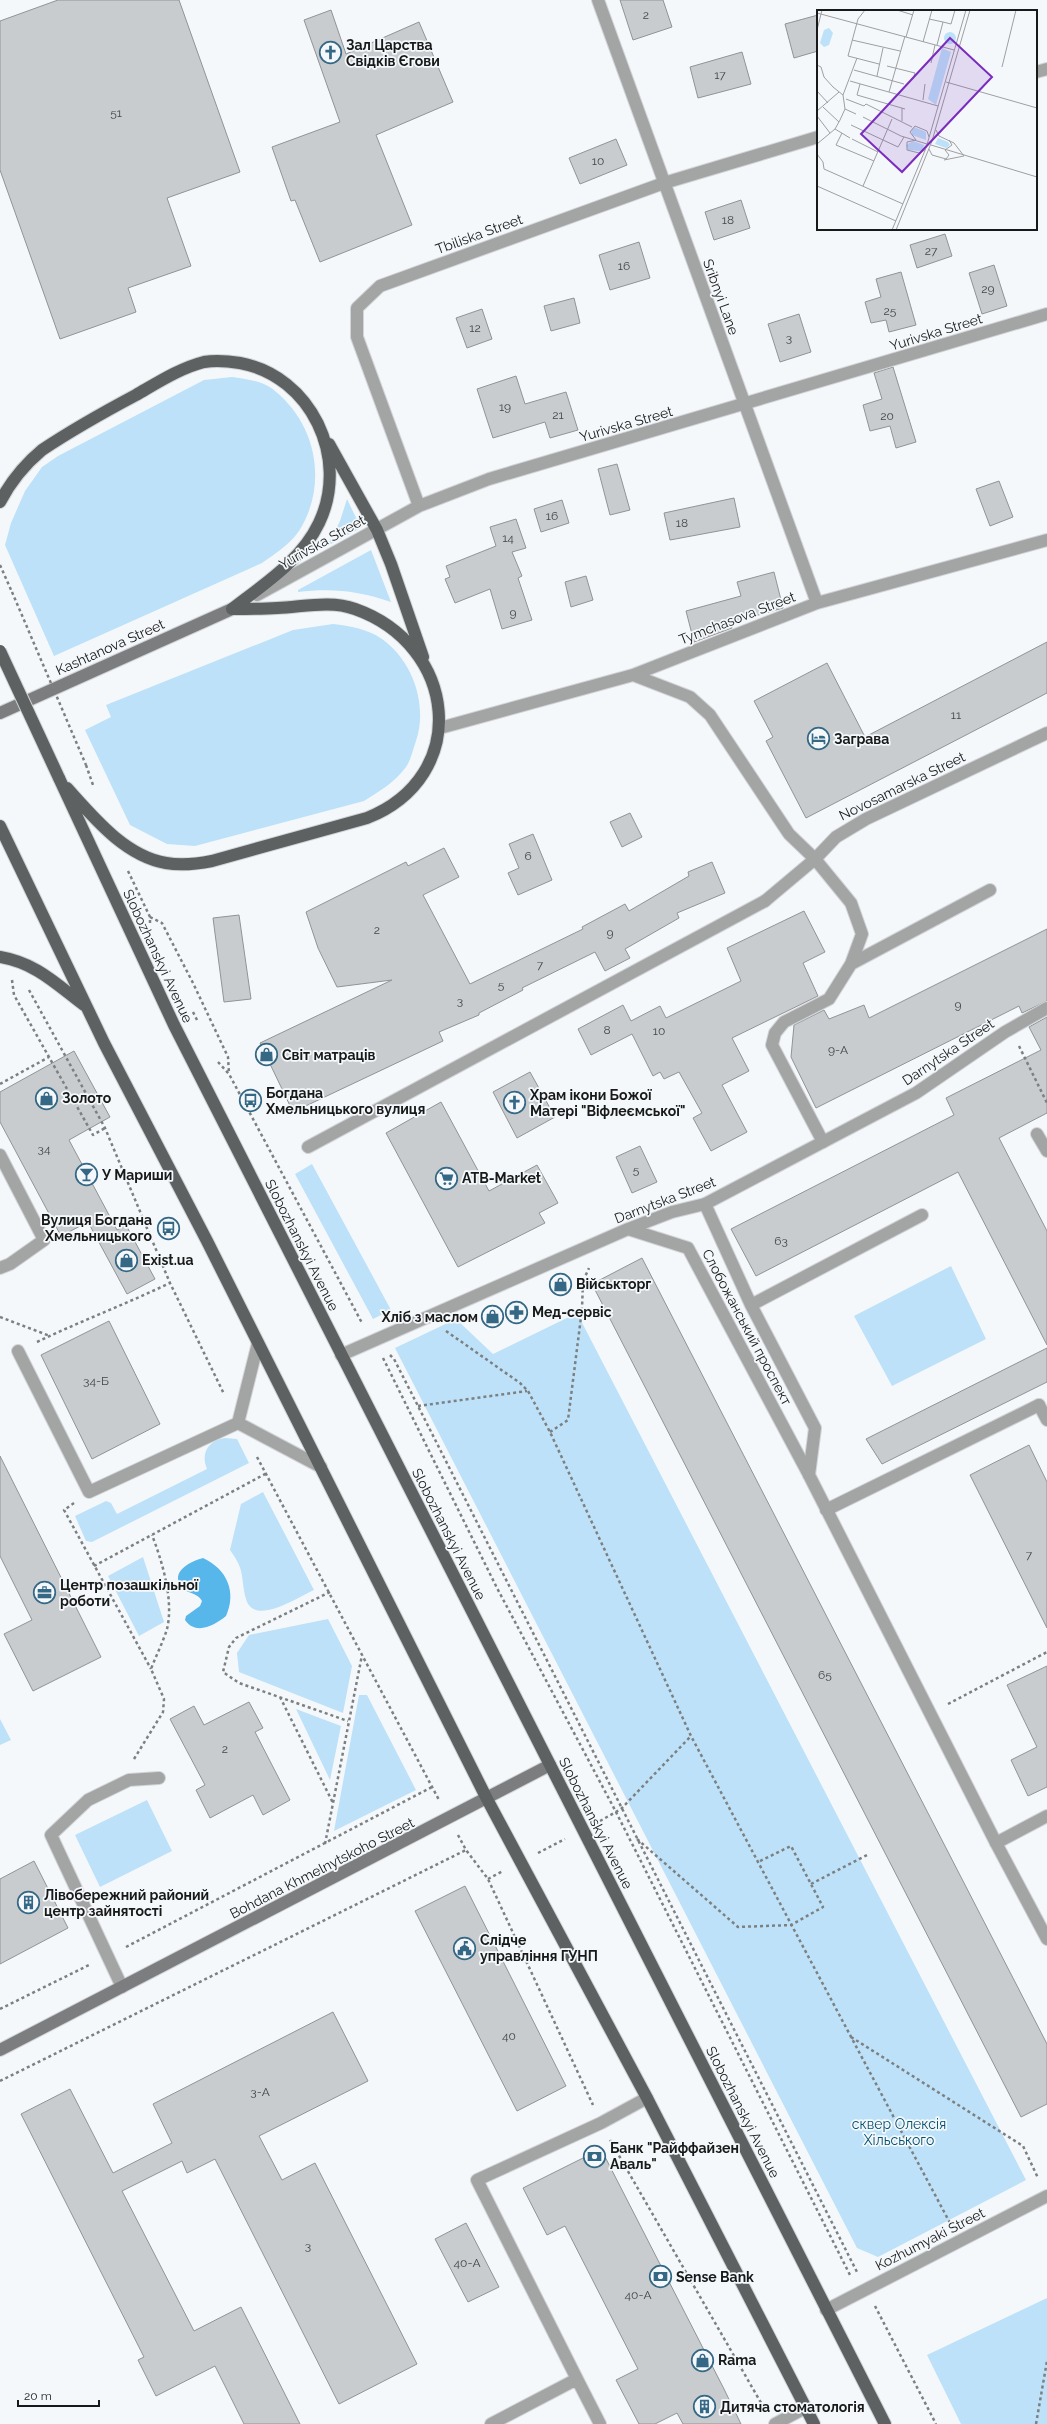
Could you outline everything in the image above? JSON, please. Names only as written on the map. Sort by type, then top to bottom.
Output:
[{"type":"main road","points":[[0,502],[17,474],[42,450],[164,379],[204,362],[228,361],[262,368],[293,390],[305,404],[319,426],[376,530],[391,564],[426,666],[436,690],[440,728],[432,758],[419,779],[404,798],[386,810],[367,818],[220,859],[190,865],[166,864],[149,858],[129,847],[110,833],[58,778]]},
{"type":"main road","points":[[232,609],[292,560],[308,542],[319,522],[329,497],[330,472],[327,450],[319,426]]},
{"type":"main road","points":[[232,609],[325,604],[354,608],[375,617],[391,628],[408,642],[426,666]]},
{"type":"main road","name":"Slobozhanskyi Avenue","points":[[0,651],[174,1025],[884,2424]]},
{"type":"main road","points":[[0,826],[86,1007],[258,1343],[487,1799],[647,2098],[814,2424]]},
{"type":"main road","points":[[0,957],[16,959],[35,968],[86,1007]]},
{"type":"street","name":"Sribnyi Lane","points":[[598,0],[817,604]]},
{"type":"street","points":[[1037,72],[1047,69]]},
{"type":"street","name":"Tbiliska Street","points":[[419,506],[357,337],[357,308],[380,286],[664,183],[817,137]]},
{"type":"street","name":"Yurivska Street","points":[[232,609],[419,506],[489,479],[744,405],[1047,314]]},
{"type":"street","name":"Tymchasova Street","points":[[440,728],[633,675],[817,604],[1047,540]]},
{"type":"street","name":"Kashtanova Street","points":[[0,713],[232,609]]},
{"type":"street","points":[[633,675],[690,697],[710,715],[789,834],[815,859],[851,903],[862,934],[851,964],[829,999],[784,1022],[775,1033],[772,1045],[823,1142]]},
{"type":"street","name":"Novosamarska Street","points":[[308,1147],[765,901],[815,859],[836,837],[866,818],[1047,733]]},
{"type":"street","points":[[851,964],[990,890]]},
{"type":"street","name":"Darnytska Street","points":[[341,1355],[375,1344],[428,1318],[628,1229],[672,1212],[705,1204],[916,1093],[1011,1029],[1047,1008]]},
{"type":"street","points":[[1037,1134],[1047,1151]]},
{"type":"street","points":[[0,1155],[44,1240],[10,1264],[0,1268]]},
{"type":"street","points":[[705,1204],[751,1305],[815,1428],[809,1475]]},
{"type":"street","points":[[751,1305],[922,1215]]},
{"type":"street","name":"Слобожанський проспект","points":[[628,1229],[688,1248],[809,1475],[996,1843]]},
{"type":"street","points":[[238,1424],[258,1343]]},
{"type":"street","points":[[18,1351],[89,1492],[238,1424]]},
{"type":"street","points":[[826,1510],[1039,1405],[1047,1420]]},
{"type":"street","points":[[238,1424],[321,1468]]},
{"type":"street","name":"Bohdana Khmelnytskoho Street","points":[[0,2050],[449,1819],[550,1765]]},
{"type":"street","points":[[122,1987],[51,1835],[88,1800],[129,1780],[159,1778]]},
{"type":"street","points":[[1047,1816],[996,1843],[1047,1939]]},
{"type":"street","points":[[600,2424],[477,2180],[647,2098]]},
{"type":"street","name":"Kozhumyaki Street","points":[[826,2310],[1047,2196]]},
{"type":"street","points":[[491,2424],[577,2379]]},
{"type":"street","points":[[775,2424],[805,2408]]},
{"type":"path","points":[[0,565],[86,765],[96,792]]},
{"type":"path","points":[[127,868],[150,917],[150,928]]},
{"type":"path","points":[[150,917],[162,923],[193,983],[228,1058],[229,1074]]},
{"type":"path","points":[[12,979],[14,995],[93,1135],[105,1128]]},
{"type":"path","points":[[29,990],[105,1128],[170,1283],[238,1424]]},
{"type":"path","points":[[190,1006],[200,1028]]},
{"type":"path","points":[[1011,1029],[1047,1103]]},
{"type":"path","points":[[215,1056],[229,1074],[375,1344],[497,1588],[616,1812],[862,2291],[936,2424]]},
{"type":"path","points":[[0,1084],[49,1058]]},
{"type":"path","points":[[550,1432],[568,1420],[583,1281],[602,1241]]},
{"type":"path","points":[[18,1351],[170,1283]]},
{"type":"path","points":[[0,1317],[51,1336]]},
{"type":"path","points":[[428,1318],[520,1383],[528,1391],[550,1432],[691,1736],[960,2241]]},
{"type":"path","points":[[375,1344],[394,1359],[622,1809],[862,2291]]},
{"type":"path","points":[[418,1406],[528,1391]]},
{"type":"path","points":[[256,1454],[449,1819]]},
{"type":"path","points":[[94,1566],[267,1473]]},
{"type":"path","points":[[89,1492],[64,1510],[151,1669],[164,1699],[163,1712],[119,1786]]},
{"type":"path","points":[[151,1669],[167,1628],[168,1606],[164,1566],[152,1535]]},
{"type":"path","points":[[330,1592],[275,1620],[247,1631],[236,1638],[229,1647],[223,1672],[239,1683],[348,1721]]},
{"type":"path","points":[[930,1713],[1047,1652]]},
{"type":"path","points":[[325,1844],[362,1655]]},
{"type":"path","points":[[280,1697],[333,1803]]},
{"type":"path","points":[[488,1879],[622,1809],[691,1736]]},
{"type":"path","points":[[0,2009],[325,1844],[432,1787]]},
{"type":"path","points":[[636,1838],[738,1927],[791,1925],[823,1907],[791,1846],[758,1862]]},
{"type":"path","points":[[0,2081],[466,1850]]},
{"type":"path","points":[[811,1884],[869,1854]]},
{"type":"path","points":[[850,2037],[1023,2146],[1040,2181]]},
{"type":"path","points":[[1036,2424],[1047,2361]]},
{"type":"green space","points":[[232,377],[260,383],[275,391],[289,405],[301,421],[309,438],[314,456],[315,475],[313,494],[308,513],[299,531],[287,544],[262,563],[54,656],[5,545],[11,523],[25,491],[42,467],[58,456],[204,380]]},
{"type":"green space","points":[[347,499],[361,528],[327,546],[340,521]]},
{"type":"green space","points":[[371,550],[391,602],[368,595],[345,591],[322,590],[298,592],[298,590]]},
{"type":"green space","points":[[333,624],[365,630],[382,639],[393,648],[410,671],[419,699],[419,727],[409,761],[406,767],[392,782],[364,801],[195,846],[167,844],[130,825],[85,730],[111,717],[106,705],[293,630]]},
{"type":"green space","points":[[312,1164],[391,1310],[373,1319],[295,1174]]},
{"type":"green space","points":[[951,1266],[986,1339],[892,1386],[854,1316]]},
{"type":"green space","name":"сквер Олексія Хільського","points":[[577,1313],[1026,2180],[878,2257],[857,2248],[395,1348],[456,1319],[493,1354]]},
{"type":"green space","points":[[225,1438],[237,1439],[249,1463],[92,1542],[86,1541],[75,1516],[106,1501],[111,1503],[117,1514],[207,1469],[205,1463],[205,1453],[207,1448],[214,1441]]},
{"type":"green space","points":[[263,1492],[314,1590],[277,1608],[258,1610],[251,1607],[246,1599],[241,1569],[230,1550],[241,1504]]},
{"type":"green space","points":[[143,1557],[164,1622],[139,1636],[108,1576]]},
{"type":"green space","points":[[328,1619],[352,1666],[343,1713],[239,1672],[237,1653],[249,1635]]},
{"type":"green space","points":[[359,1695],[367,1695],[416,1790],[334,1831]]},
{"type":"green space","points":[[296,1709],[341,1726],[330,1780]]},
{"type":"green space","points":[[0,1719],[11,1740],[0,1745]]},
{"type":"green space","points":[[147,1800],[172,1851],[100,1887],[75,1835]]},
{"type":"green space","points":[[1047,2298],[1047,2424],[961,2424],[927,2355]]},
{"type":"water","points":[[203,1558],[218,1568],[224,1575],[228,1582],[230,1598],[226,1616],[216,1623],[200,1628],[189,1625],[185,1620],[186,1616],[200,1606],[202,1601],[200,1598],[182,1587],[178,1577],[183,1568]]},
{"type":"building","points":[[58,0],[179,0],[240,172],[167,198],[191,266],[128,288],[136,312],[60,339],[0,170],[0,21]]},
{"type":"building","points":[[620,0],[663,0],[672,27],[633,40]]},
{"type":"building","points":[[331,10],[346,54],[419,22],[453,102],[376,135],[412,225],[320,262],[295,200],[291,201],[272,147],[340,122],[304,20]]},
{"type":"building","points":[[817,15],[817,51],[794,58],[785,24]]},
{"type":"building","points":[[742,52],[751,84],[698,98],[690,67]]},
{"type":"building","points":[[616,139],[627,165],[580,184],[569,158]]},
{"type":"building","points":[[741,200],[750,228],[714,240],[705,212]]},
{"type":"building","points":[[945,234],[952,256],[917,268],[910,245]]},
{"type":"building","points":[[639,242],[650,278],[610,290],[599,255]]},
{"type":"building","points":[[994,265],[1007,306],[982,314],[969,273]]},
{"type":"building","points":[[901,272],[916,325],[889,332],[886,320],[871,323],[865,302],[881,297],[876,279]]},
{"type":"building","points":[[574,298],[580,323],[551,331],[544,306]]},
{"type":"building","points":[[482,309],[492,339],[467,348],[456,318]]},
{"type":"building","points":[[799,314],[811,352],[780,362],[768,324]]},
{"type":"building","points":[[893,367],[916,442],[896,448],[890,426],[870,431],[863,405],[882,399],[874,373]]},
{"type":"building","points":[[516,376],[525,404],[566,392],[578,430],[550,438],[545,422],[493,438],[477,389]]},
{"type":"building","points":[[617,464],[630,510],[610,515],[598,469]]},
{"type":"building","points":[[999,481],[1013,517],[990,526],[976,489]]},
{"type":"building","points":[[734,498],[740,527],[670,540],[664,513]]},
{"type":"building","points":[[562,500],[569,523],[541,532],[534,509]]},
{"type":"building","points":[[516,519],[526,548],[512,552],[522,576],[518,578],[532,620],[502,629],[490,589],[455,603],[445,579],[450,577],[446,566],[496,546],[490,527]]},
{"type":"building","points":[[774,572],[783,608],[730,623],[732,628],[694,642],[686,611],[741,596],[737,582]]},
{"type":"building","points":[[586,576],[593,600],[571,607],[565,582]]},
{"type":"building","points":[[1047,642],[1047,693],[806,818],[766,741],[773,737],[754,701],[827,663],[865,737]]},
{"type":"building","points":[[630,813],[642,837],[622,847],[610,822]]},
{"type":"building","points":[[533,834],[552,880],[518,895],[508,873],[519,868],[509,844]]},
{"type":"building","points":[[444,848],[459,877],[423,895],[470,984],[583,929],[582,927],[625,904],[629,911],[689,876],[688,872],[712,862],[725,893],[677,913],[679,918],[625,949],[630,958],[605,971],[595,952],[522,988],[523,990],[479,1013],[479,1015],[439,1032],[443,1041],[293,1112],[260,1043],[392,980],[337,987],[318,948],[306,912],[406,862],[408,866]]},
{"type":"building","points":[[804,911],[825,952],[803,963],[818,996],[732,1038],[749,1071],[722,1085],[747,1132],[711,1151],[693,1118],[702,1113],[679,1072],[664,1079],[660,1072],[653,1076],[632,1034],[591,1055],[578,1029],[623,1005],[631,1021],[660,1006],[666,1018],[741,981],[727,948]]},
{"type":"building","points":[[239,915],[251,999],[224,1002],[213,918]]},
{"type":"building","points":[[1047,929],[1047,1001],[1022,1013],[1019,1006],[816,1108],[791,1057],[794,1025],[824,1010],[829,1019],[864,1005],[869,1018]]},
{"type":"building","points":[[1047,1017],[1047,1113],[999,1138],[1047,1231],[1047,1345],[958,1172],[756,1276],[731,1229],[954,1115],[946,1098],[1041,1050],[1029,1027]]},
{"type":"building","points":[[74,1051],[110,1117],[69,1140],[117,1230],[126,1225],[155,1279],[127,1294],[88,1222],[61,1236],[0,1122],[0,1092]]},
{"type":"building","name":"Храм ікони Божої Матері \"Віфлеємської\"","points":[[530,1072],[555,1117],[517,1138],[493,1092]]},
{"type":"building","name":"ATB-Market","points":[[441,1102],[489,1191],[537,1165],[558,1203],[539,1213],[545,1223],[458,1267],[386,1133]]},
{"type":"building","points":[[640,1146],[657,1182],[632,1193],[616,1157]]},
{"type":"building","points":[[642,1258],[1047,2044],[1047,2104],[1021,2117],[592,1284]]},
{"type":"building","points":[[109,1321],[160,1424],[92,1459],[41,1355]]},
{"type":"building","points":[[1047,1348],[1047,1382],[882,1464],[866,1439]]},
{"type":"building","points":[[1029,1445],[1047,1482],[1047,1628],[970,1475]]},
{"type":"building","name":"Центр позашкільної роботи","points":[[0,1456],[101,1657],[33,1691],[4,1634],[32,1620],[0,1556]]},
{"type":"building","points":[[1047,1666],[1047,1787],[1028,1796],[1011,1760],[1037,1747],[1007,1685]]},
{"type":"building","points":[[249,1702],[263,1728],[255,1732],[290,1800],[263,1815],[253,1795],[210,1818],[196,1790],[205,1785],[170,1719],[194,1706],[204,1725]]},
{"type":"building","name":"Лівобережний районий центр зайнятості","points":[[34,1861],[68,1928],[0,1964],[0,1879]]},
{"type":"building","points":[[465,1886],[566,2086],[517,2111],[415,1911]]},
{"type":"building","points":[[333,2012],[368,2081],[259,2136],[282,2180],[315,2163],[417,2364],[339,2404],[215,2159],[187,2173],[182,2161],[122,2191],[194,2331],[241,2307],[300,2424],[244,2424],[215,2366],[156,2396],[138,2360],[144,2357],[21,2114],[70,2089],[113,2173],[172,2143],[153,2104]]},
{"type":"building","points":[[601,2149],[741,2424],[683,2424],[677,2413],[655,2424],[639,2424],[616,2380],[638,2369],[565,2226],[547,2235],[523,2188]]},
{"type":"building","points":[[466,2223],[499,2287],[468,2302],[435,2239]]},
{"type":"place","name":"Зал Царства Свідків Єгови","points":[[330,53]]},
{"type":"place","name":"Заграва","points":[[818,739]]},
{"type":"place","name":"Світ матраців","points":[[266,1055]]},
{"type":"place","name":"Золото","points":[[46,1098]]},
{"type":"place","name":"Богдана Хмельницького вулиця","points":[[251,1101]]},
{"type":"place","name":"Храм ікони Божої Матері \"Віфлеємської\"","points":[[514,1103]]},
{"type":"place","name":"У Мариши","points":[[87,1175]]},
{"type":"place","name":"ATB-Market","points":[[446,1178]]},
{"type":"place","name":"Вулиця Богдана Хмельницького","points":[[168,1228]]},
{"type":"place","name":"Exist.ua","points":[[126,1260]]},
{"type":"place","name":"Військторг","points":[[561,1284]]},
{"type":"place","name":"Мед-сервіс","points":[[516,1312]]},
{"type":"place","name":"Хліб з маслом","points":[[493,1317]]},
{"type":"place","name":"Центр позашкільної роботи","points":[[44,1593]]},
{"type":"place","name":"Лівобережний районий центр зайнятості","points":[[28,1903]]},
{"type":"place","name":"Слідче управління ГУНП","points":[[465,1948]]},
{"type":"place","name":"Банк \"Райффайзен Аваль\"","points":[[595,2156]]},
{"type":"place","name":"Sense Bank","points":[[660,2277]]},
{"type":"place","name":"Rama","points":[[703,2360]]},
{"type":"place","name":"Дитяча стоматологія","points":[[704,2407]]}]
